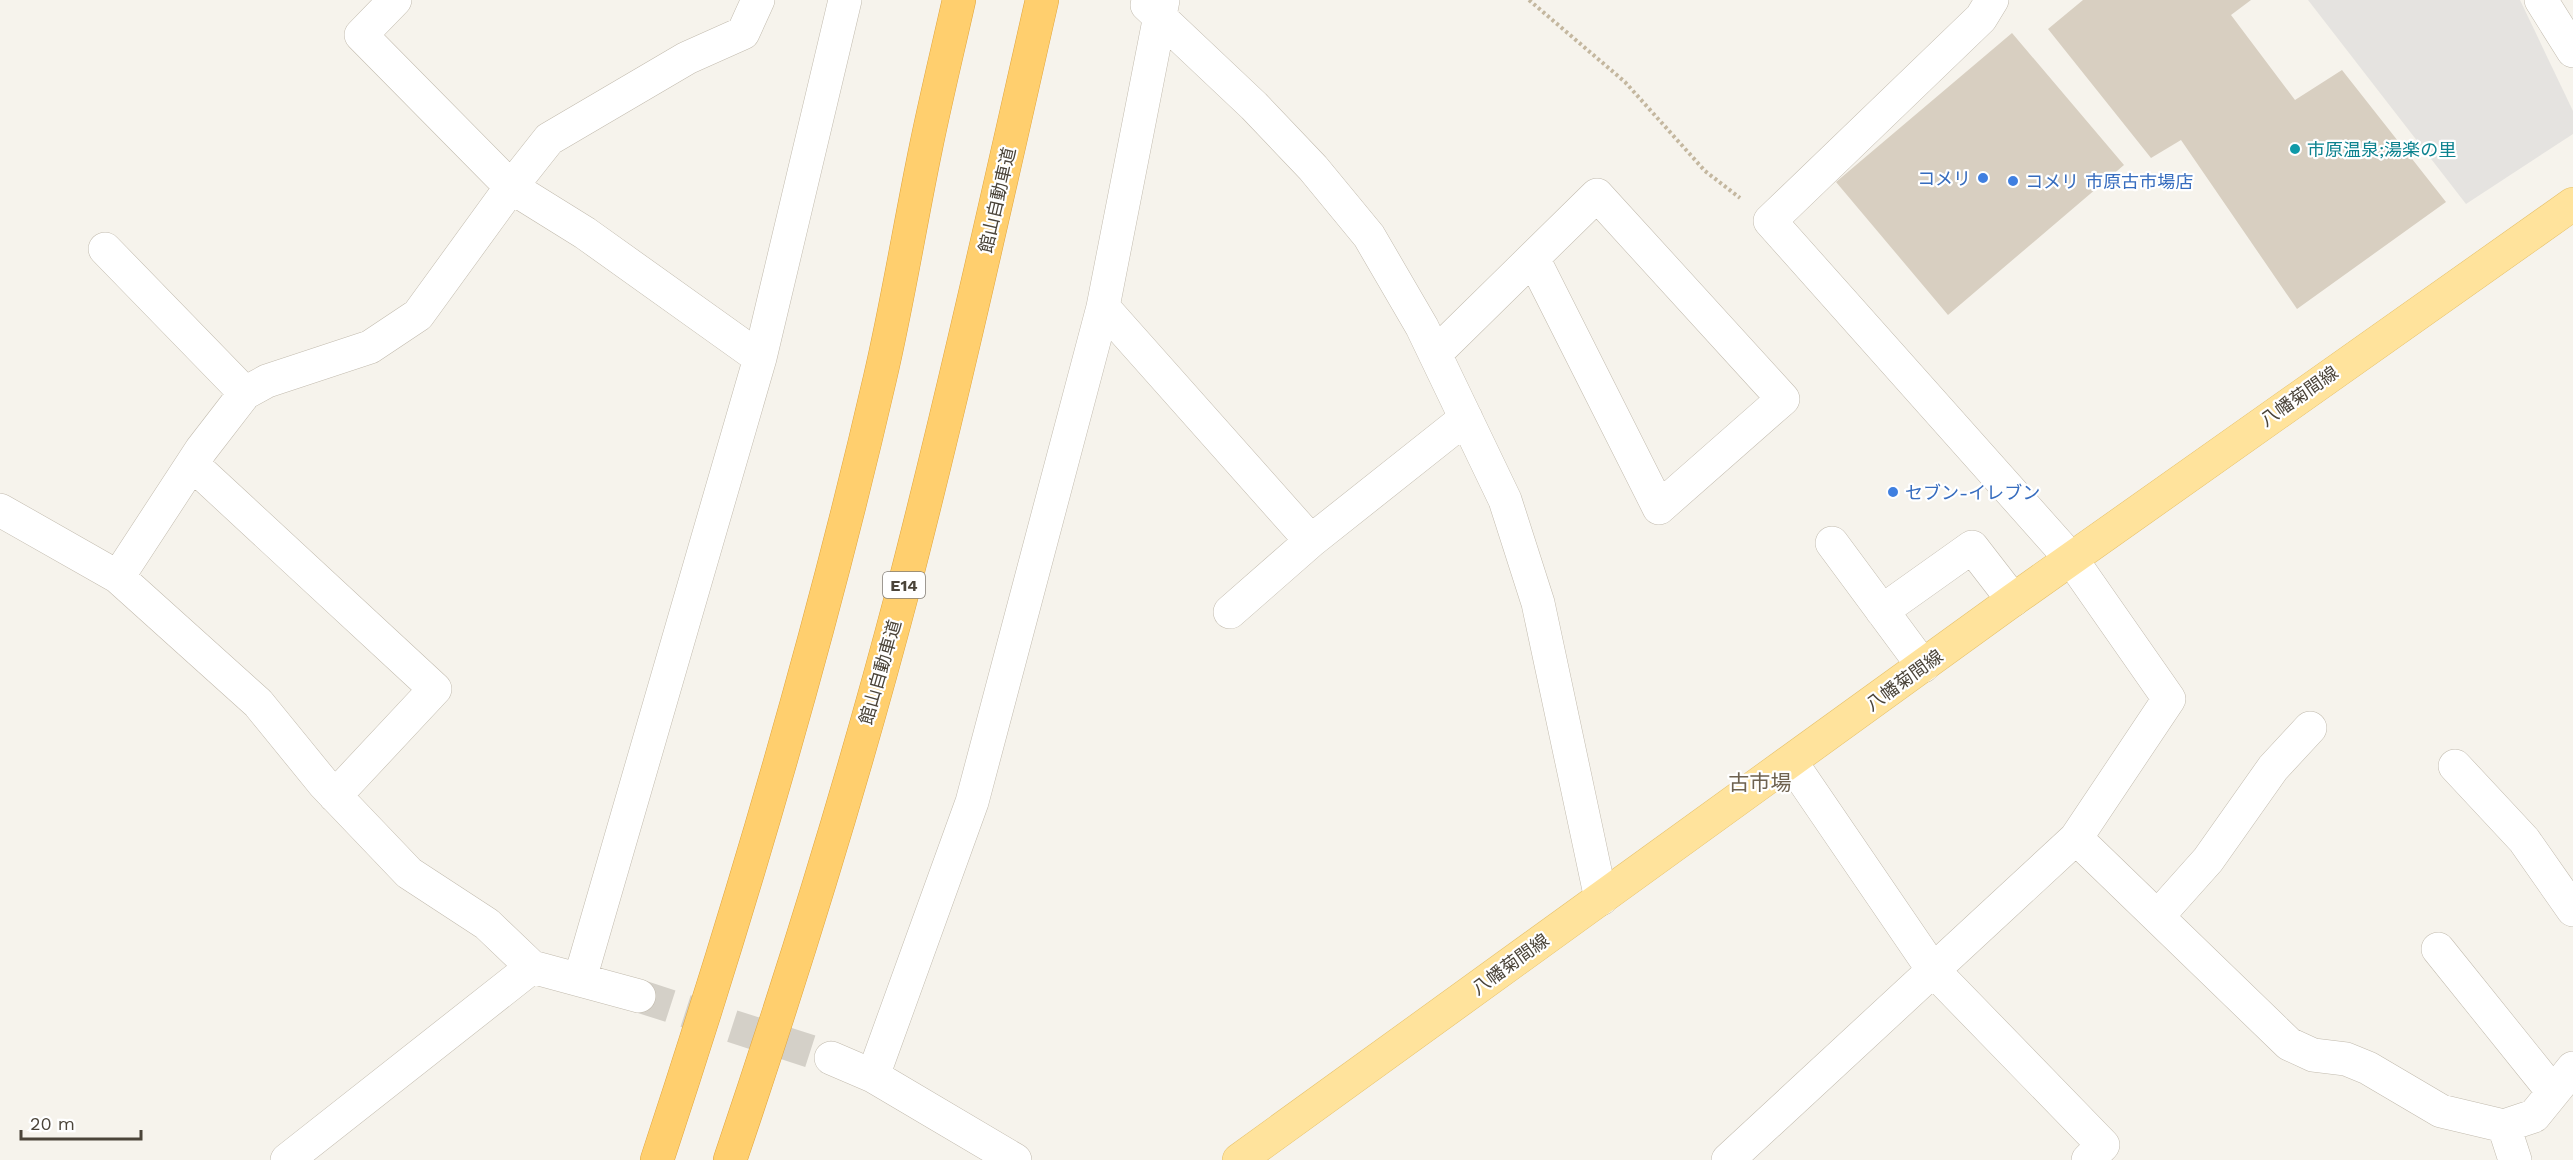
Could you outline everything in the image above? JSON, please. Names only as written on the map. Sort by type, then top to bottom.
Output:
[{"type":"highway","points":[[657,1160],[695,1046],[781,762],[834,561],[880,377],[926,144],[959,0]]},
{"type":"highway","name":"館山自動車道","points":[[730,1160],[838,814],[901,597],[952,394],[1042,0]]},
{"type":"main road","name":"八幡菊間線","points":[[1239,1160],[2013,600],[2573,204]]},
{"type":"street","points":[[395,0],[361,35],[511,187],[585,233],[760,358]]},
{"type":"street","points":[[118,577],[192,464],[245,393],[267,381],[370,347],[418,315],[511,187],[549,139],[687,58],[743,33],[758,0]]},
{"type":"street","points":[[580,979],[760,358],[844,0]]},
{"type":"street","points":[[1728,1160],[2076,838],[2169,699],[2072,560],[1770,221],[1981,18],[1992,0]]},
{"type":"street","points":[[2541,0],[2573,51]]},
{"type":"street","points":[[873,1076],[972,802],[1103,307],[1155,5]]},
{"type":"street","points":[[1155,5],[1298,153],[1369,237],[1435,354],[1505,500],[1538,603],[1601,899]]},
{"type":"street","points":[[1435,354],[1533,258],[1598,195],[1783,399],[1659,508],[1533,258]]},
{"type":"street","points":[[105,249],[245,393]]},
{"type":"street","points":[[1103,307],[1311,541]]},
{"type":"street","points":[[1230,612],[1311,541],[1466,418]]},
{"type":"street","points":[[192,464],[435,689],[335,796]]},
{"type":"street","points":[[0,510],[118,577],[258,703],[335,796],[409,873],[487,924],[532,967],[639,996]]},
{"type":"street","points":[[1832,543],[1923,666]]},
{"type":"street","points":[[1882,611],[1972,547],[2013,600]]},
{"type":"street","points":[[2158,916],[2208,860],[2273,768],[2310,728]]},
{"type":"street","points":[[1791,762],[1933,970],[2103,1144],[2088,1160]]},
{"type":"street","points":[[2455,766],[2524,840],[2573,910]]},
{"type":"street","points":[[2076,838],[2289,1044],[2313,1055],[2346,1059],[2368,1068],[2441,1111],[2504,1125],[2534,1116],[2563,1080],[2438,949]]},
{"type":"street","points":[[286,1160],[532,967]]},
{"type":"street","points":[[831,1058],[873,1076],[1015,1160]]},
{"type":"street","points":[[2504,1125],[2515,1160]]},
{"type":"path","points":[[1529,0],[1625,82],[1705,171],[1770,221]]},
{"type":"shaded area","points":[[2308,0],[2520,0],[2573,111],[2573,134],[2466,204]]},
{"type":"building","name":"市原温泉;湯楽の里","points":[[2083,0],[2251,0],[2231,15],[2295,100],[2342,70],[2446,202],[2297,309],[2181,140],[2151,158],[2048,29]]},
{"type":"building","points":[[2012,33],[2124,165],[1948,315],[1836,182]]},
{"type":"tunnel","points":[[639,996],[831,1058]]},
{"type":"place","name":"市原温泉;湯楽の里","points":[[2295,149]]},
{"type":"place","name":"コメリ","points":[[1983,178]]},
{"type":"place","name":"コメリ 市原古市場店","points":[[2013,181]]},
{"type":"place","name":"セブン-イレブン","points":[[1893,492]]},
{"type":"district","name":"古市場","points":[[1760,782]]}]
